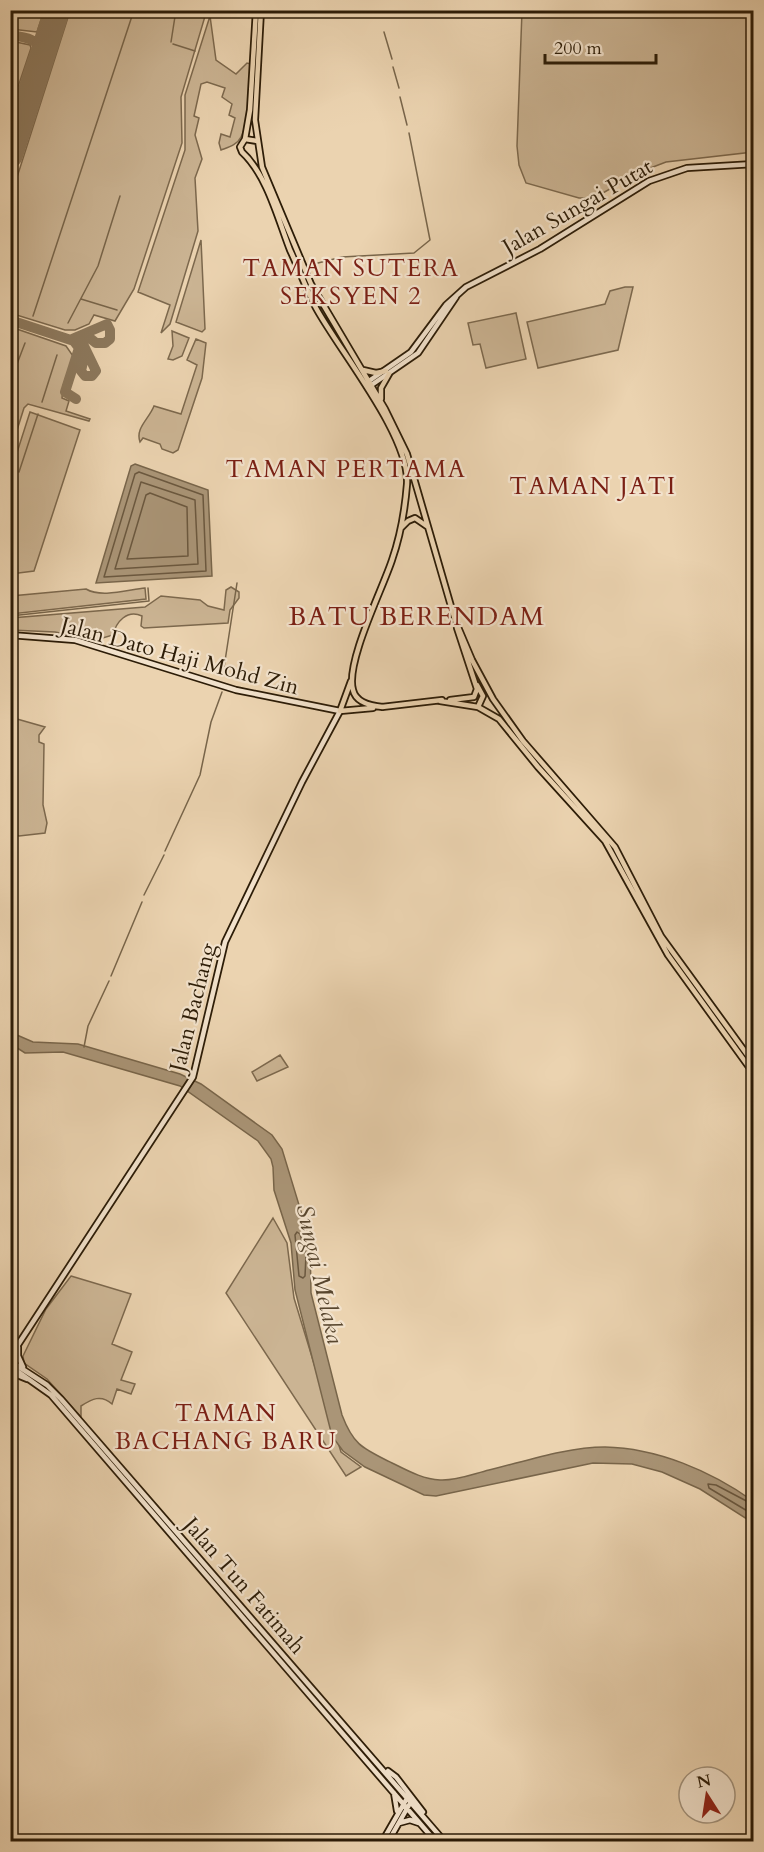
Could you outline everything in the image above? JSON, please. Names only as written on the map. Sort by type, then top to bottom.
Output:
[{"type":"main road","points":[[256,10],[250,110],[245,139],[240,147],[263,184],[316,308],[381,401],[407,454],[459,640],[476,685],[483,696],[478,707]]},
{"type":"main road","points":[[261,10],[255,120],[262,167],[310,284],[361,368],[368,385]]},
{"type":"main road","points":[[245,139],[257,141]]},
{"type":"main road","points":[[247,156],[255,155],[259,150]]},
{"type":"main road","name":"Jalan Sungai Putat","points":[[368,385],[419,352],[459,292],[540,249],[649,181],[687,168],[753,164]]},
{"type":"main road","points":[[361,368],[371,373],[387,373],[381,388],[381,401]]},
{"type":"main road","name":"Jalan Bachang","points":[[10,1359],[194,1077],[215,974],[225,942],[298,791],[340,711],[371,608],[391,563],[400,530],[407,475],[396,440],[368,385]]},
{"type":"main road","points":[[400,530],[408,520],[413,518],[428,527]]},
{"type":"main road","points":[[455,620],[479,674],[508,721],[542,765],[613,844],[667,945],[753,1065]]},
{"type":"main road","name":"Jalan Dato Haji Mohd Zin","points":[[10,635],[75,640],[236,690],[340,711]]},
{"type":"main road","points":[[352,677],[353,692],[359,699],[367,704],[383,707]]},
{"type":"main road","points":[[340,711],[474,697],[477,693],[476,685]]},
{"type":"main road","points":[[440,700],[478,707],[499,719],[610,847],[668,955],[753,1074]]},
{"type":"main road","points":[[10,1350],[19,1344]]},
{"type":"main road","points":[[19,1344],[19,1360],[28,1371]]},
{"type":"main road","name":"Jalan Tun Fatimah","points":[[10,1359],[61,1399],[383,1770],[436,1842]]},
{"type":"main road","name":"Jalan Tun Fatimah","points":[[10,1366],[35,1382],[64,1410],[390,1786],[424,1818],[445,1842]]},
{"type":"main road","points":[[10,1372],[35,1382]]},
{"type":"main road","points":[[383,1770],[396,1777],[418,1804],[424,1818]]},
{"type":"main road","points":[[390,1786],[397,1802],[397,1814]]},
{"type":"main road","points":[[382,1842],[397,1814],[408,1802]]},
{"type":"main road","points":[[388,1842],[408,1802]]},
{"type":"main road","points":[[396,1824],[410,1820],[424,1826]]},
{"type":"shaded area","points":[[206,10],[206,13],[181,97],[182,143],[134,289],[115,321],[94,315],[89,324],[75,330],[65,330],[10,313],[11,196],[70,11]]},
{"type":"shaded area","points":[[10,11],[44,11],[37,32],[11,29]]},
{"type":"shaded area","points":[[522,11],[753,11],[753,152],[666,162],[640,172],[594,198],[579,198],[526,183],[519,165],[517,146]]},
{"type":"shaded area","points":[[210,16],[216,60],[236,74],[247,63],[251,64],[248,111],[244,130],[239,140],[221,150],[219,143],[221,134],[230,137],[235,118],[229,115],[232,104],[222,97],[225,88],[207,82],[201,84],[194,116],[199,118],[195,135],[202,159],[195,178],[198,231],[170,324],[161,333],[170,305],[138,292],[185,150],[185,95]]},
{"type":"shaded area","points":[[11,41],[30,45],[31,48],[14,99],[11,99]]},
{"type":"shaded area","points":[[201,240],[205,329],[202,332],[176,322]]},
{"type":"shaded area","points":[[633,287],[618,350],[538,368],[527,322],[605,304],[610,291]]},
{"type":"shaded area","points":[[516,313],[526,359],[486,368],[480,344],[473,345],[468,323]]},
{"type":"shaded area","points":[[11,327],[66,346],[73,356],[63,386],[62,398],[69,401],[66,411],[90,419],[89,421],[28,404],[24,408],[11,449]]},
{"type":"shaded area","points":[[172,331],[189,338],[182,356],[173,360],[168,359],[173,346]]},
{"type":"shaded area","points":[[196,339],[206,343],[202,378],[178,450],[173,453],[162,449],[160,444],[143,438],[140,442],[139,432],[154,406],[181,414],[197,365],[187,360]]},
{"type":"shaded area","points":[[30,412],[80,430],[34,571],[11,574],[11,465],[13,465]]},
{"type":"shaded area","points":[[231,587],[239,592],[239,598],[230,610],[228,623],[144,628],[141,626],[142,616],[132,614],[120,621],[113,635],[96,640],[55,632],[11,630],[11,618],[145,607],[161,596],[200,600],[208,606],[224,610],[226,590]]},
{"type":"shaded area","points":[[145,588],[146,599],[11,614],[11,596],[86,589],[92,592],[107,593]]},
{"type":"shaded area","points":[[10,717],[45,727],[39,735],[39,742],[44,744],[43,805],[47,823],[45,833],[19,836],[11,832]]},
{"type":"shaded area","points":[[280,1055],[288,1067],[257,1081],[252,1072]]},
{"type":"shaded area","points":[[273,1218],[287,1243],[294,1298],[341,1452],[361,1467],[346,1476],[226,1293]]},
{"type":"shaded area","points":[[71,1276],[131,1294],[112,1344],[132,1352],[121,1380],[135,1384],[131,1394],[117,1389],[112,1404],[100,1398],[89,1401],[81,1406],[81,1417],[47,1379],[24,1363],[23,1356],[46,1309]]},
{"type":"water","points":[[135,464],[208,490],[212,576],[96,583],[131,466]]},
{"type":"water","points":[[10,1032],[33,1042],[78,1044],[180,1074],[201,1084],[272,1135],[282,1149],[310,1241],[311,1293],[342,1415],[350,1433],[365,1448],[413,1473],[426,1478],[446,1480],[576,1449],[625,1448],[683,1463],[737,1490],[753,1501],[753,1523],[700,1489],[662,1472],[632,1464],[593,1463],[436,1496],[424,1495],[365,1467],[343,1451],[332,1436],[295,1290],[291,1243],[274,1190],[271,1159],[258,1141],[180,1086],[63,1052],[25,1053],[11,1044]]},
{"type":"waterway","points":[[33,316],[134,10]]},
{"type":"waterway","points":[[171,42],[176,10]]},
{"type":"waterway","points":[[384,32],[392,59]]},
{"type":"waterway","points":[[173,44],[195,51]]},
{"type":"waterway","points":[[393,67],[399,88]]},
{"type":"waterway","points":[[400,97],[407,125]]},
{"type":"waterway","points":[[306,266],[342,257],[414,253],[430,240],[409,133]]},
{"type":"waterway","points":[[68,323],[98,266],[120,196]]},
{"type":"waterway","points":[[81,299],[117,310]]},
{"type":"waterway","points":[[10,365],[17,364],[25,343]]},
{"type":"waterway","points":[[42,402],[57,355]]},
{"type":"waterway","points":[[19,472],[38,414]]},
{"type":"waterway","points":[[223,674],[237,583]]},
{"type":"waterway","points":[[10,616],[149,601],[148,588]]},
{"type":"waterway","points":[[165,851],[200,775],[211,722],[222,692]]},
{"type":"waterway","points":[[144,895],[164,855]]},
{"type":"waterway","points":[[111,976],[142,902]]},
{"type":"waterway","points":[[84,1047],[88,1026],[109,981]]},
{"type":"taxiway","points":[[36,41],[41,41],[50,34]]},
{"type":"taxiway","points":[[10,35],[36,42],[43,56]]},
{"type":"taxiway","points":[[10,320],[83,344],[96,371],[92,376],[85,376],[81,371],[85,353]]},
{"type":"taxiway","points":[[72,339],[107,324],[110,330],[110,339],[105,343],[96,343],[86,335]]},
{"type":"taxiway","points":[[73,340],[79,348],[65,392],[76,399]]},
{"type":"runway","points":[[10,155],[57,10]]},
{"type":"district","name":"TAMAN SUTERA SEKSYEN 2","points":[[351,282]]},
{"type":"district","name":"TAMAN PERTAMA","points":[[346,469]]},
{"type":"district","name":"TAMAN JATI","points":[[593,486]]},
{"type":"district","name":"BATU BERENDAM","points":[[417,616]]},
{"type":"district","name":"TAMAN BACHANG BARU","points":[[226,1427]]},
{"type":"water label","name":"Sungai Melaka","points":[[320,1274]]}]
